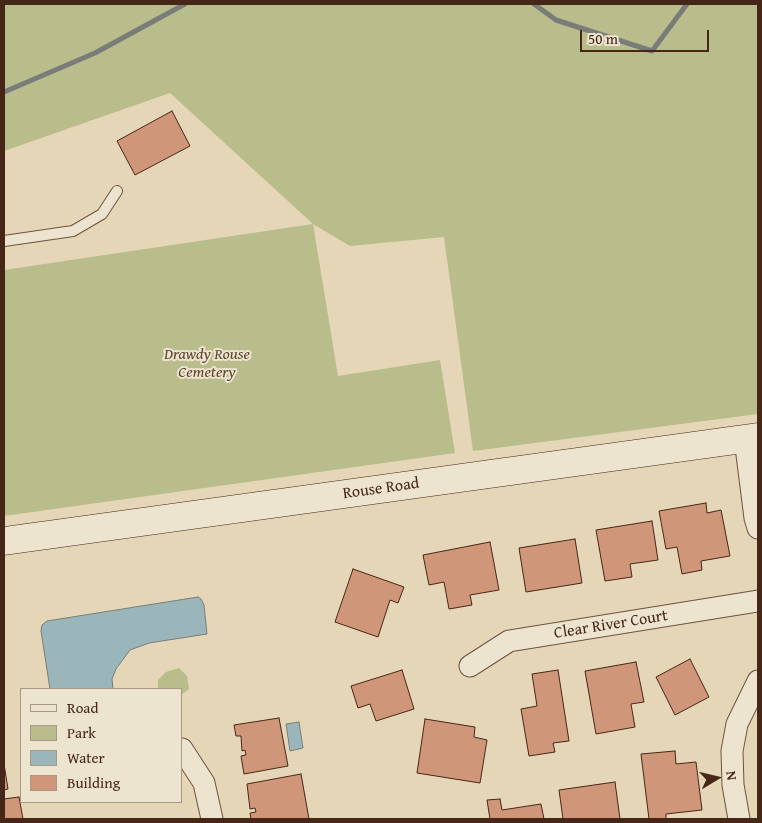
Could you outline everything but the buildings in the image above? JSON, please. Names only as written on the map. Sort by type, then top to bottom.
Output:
[{"type":"street","points":[[752,438],[755,518],[758,528]]},
{"type":"street","name":"Rouse Road","points":[[4,541],[752,438]]},
{"type":"street","name":"Clear River Court","points":[[470,666],[509,641],[758,601]]},
{"type":"street","points":[[739,819],[733,785],[732,751],[737,724],[758,681]]},
{"type":"street","points":[[182,749],[204,783],[212,819]]},
{"type":"lane","points":[[4,241],[72,231],[102,214],[117,191]]},
{"type":"green space","points":[[4,4],[758,4],[758,414],[473,451],[444,237],[350,246],[313,224],[170,93],[4,151]]},
{"type":"green space","name":"Drawdy Rouse Cemetery","points":[[313,224],[338,376],[440,360],[455,453],[4,516],[4,270]]},
{"type":"green space","points":[[179,668],[187,676],[189,689],[182,694],[182,688],[158,688],[158,680],[166,672]]},
{"type":"water","points":[[198,597],[204,605],[207,634],[149,643],[130,650],[116,669],[112,679],[113,688],[50,688],[41,631],[42,625],[47,621]]},
{"type":"water","points":[[299,722],[303,748],[290,751],[286,724]]},
{"type":"waterway","points":[[4,92],[95,53],[185,4]]},
{"type":"waterway","points":[[534,4],[556,20],[652,51],[687,4]]}]
